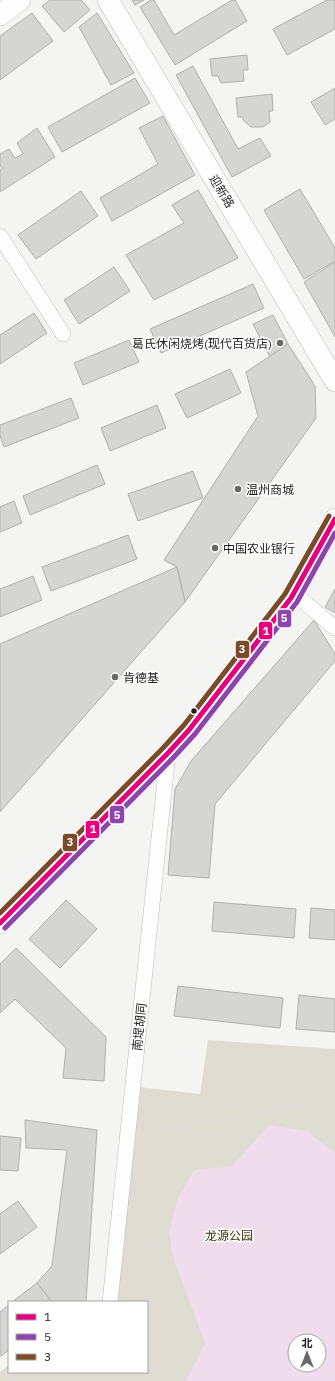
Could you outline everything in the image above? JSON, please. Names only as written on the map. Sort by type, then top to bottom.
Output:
[{"type":"main road","points":[[0,15],[20,0]]},
{"type":"main road","name":"迎新路","points":[[108,0],[335,381]]},
{"type":"main road","points":[[0,923],[168,753],[188,730],[294,593],[335,519]]},
{"type":"street","points":[[0,236],[63,334]]},
{"type":"street","points":[[294,593],[335,628]]},
{"type":"street","name":"南堤胡同","points":[[110,1301],[168,753]]},
{"type":"path","points":[[146,1301],[163,1128],[239,1117],[296,1104],[335,1124]]},
{"type":"path","points":[[13,1381],[26,1373]]},
{"type":"green space","name":"龙源公园","points":[[208,1040],[335,1049],[335,1381],[0,1381],[0,1372],[8,1366],[8,1373],[148,1373],[148,1301],[114,1301],[139,1087],[200,1094]]},
{"type":"shaded area","points":[[269,1125],[307,1131],[335,1152],[335,1381],[186,1381],[205,1343],[173,1257],[169,1233],[177,1200],[194,1170],[232,1166]]},
{"type":"building","points":[[50,0],[81,0],[90,10],[64,32],[42,6]]},
{"type":"building","points":[[132,0],[144,0],[135,5]]},
{"type":"building","points":[[151,0],[154,0],[174,35],[232,0],[235,0],[247,21],[175,65],[140,7]]},
{"type":"building","points":[[327,0],[335,0],[335,29],[287,55],[273,29]]},
{"type":"building","points":[[32,13],[53,41],[0,80],[0,36]]},
{"type":"building","points":[[97,13],[134,73],[111,85],[79,27]]},
{"type":"building","points":[[247,55],[248,70],[243,70],[244,81],[221,83],[218,76],[212,76],[210,59]]},
{"type":"building","points":[[193,66],[238,149],[260,138],[271,156],[232,177],[176,75]]},
{"type":"building","points":[[135,78],[150,103],[62,152],[48,127]]},
{"type":"building","points":[[335,88],[335,119],[325,125],[311,102]]},
{"type":"building","points":[[272,94],[273,111],[269,111],[270,122],[263,127],[251,127],[243,120],[243,117],[238,117],[236,98]]},
{"type":"building","points":[[163,116],[195,175],[112,221],[100,198],[158,164],[139,128]]},
{"type":"building","points":[[37,128],[55,157],[0,192],[0,170],[2,168],[0,166],[0,154],[9,149],[15,158],[23,154],[17,143]]},
{"type":"building","points":[[300,189],[335,248],[335,261],[304,279],[264,210]]},
{"type":"building","points":[[198,190],[238,258],[154,300],[126,255],[184,223],[172,205]]},
{"type":"building","points":[[81,191],[98,216],[36,259],[18,235]]},
{"type":"building","points":[[335,262],[335,337],[304,282]]},
{"type":"building","points":[[114,267],[130,291],[79,324],[64,300]]},
{"type":"building","points":[[253,284],[264,308],[161,353],[150,329]]},
{"type":"building","points":[[34,313],[47,333],[0,364],[0,335]]},
{"type":"building","points":[[273,315],[288,344],[270,357],[253,324]]},
{"type":"building","points":[[129,340],[139,362],[83,385],[74,363]]},
{"type":"building","name":"温州商城","points":[[288,344],[315,386],[316,418],[185,602],[177,567],[164,560],[258,416],[246,372]]},
{"type":"building","points":[[230,369],[241,393],[187,418],[175,394]]},
{"type":"building","points":[[71,398],[79,418],[4,447],[0,436],[0,425]]},
{"type":"building","points":[[157,405],[166,428],[110,451],[101,428]]},
{"type":"building","points":[[97,465],[105,484],[30,515],[23,496]]},
{"type":"building","points":[[193,471],[203,498],[138,521],[128,494]]},
{"type":"building","points":[[14,501],[22,523],[0,532],[0,507]]},
{"type":"building","points":[[128,535],[137,559],[51,591],[42,567]]},
{"type":"building","points":[[177,567],[185,602],[0,812],[0,644]]},
{"type":"building","points":[[33,576],[42,600],[0,617],[0,589]]},
{"type":"building","points":[[335,589],[335,613],[325,607]]},
{"type":"building","points":[[314,620],[335,654],[335,661],[215,804],[209,878],[168,875],[175,789],[191,761]]},
{"type":"building","points":[[66,900],[97,929],[60,968],[29,939]]},
{"type":"building","points":[[214,902],[296,909],[294,938],[212,931]]},
{"type":"building","points":[[311,908],[335,910],[335,940],[309,938]]},
{"type":"building","points":[[16,948],[106,1037],[104,1081],[63,1078],[66,1048],[15,999],[0,1013],[0,964]]},
{"type":"building","points":[[178,986],[283,998],[280,1028],[174,1016]]},
{"type":"building","points":[[299,995],[335,999],[335,1032],[296,1029]]},
{"type":"building","points":[[25,1120],[97,1130],[86,1301],[51,1301],[37,1283],[52,1266],[67,1150],[26,1148]]},
{"type":"building","points":[[0,1136],[21,1138],[18,1171],[0,1170]]},
{"type":"building","points":[[18,1201],[37,1227],[0,1254],[0,1214]]},
{"type":"building","points":[[37,1283],[51,1301],[13,1301]]},
{"type":"building","points":[[8,1306],[8,1351],[1,1356],[0,1355],[0,1312]]},
{"type":"transit line","name":"3","points":[[0,913],[184,725],[285,594],[329,516]]},
{"type":"transit line","name":"1","points":[[0,923],[189,730],[291,598],[335,519]]},
{"type":"transit line","name":"5","points":[[5,928],[195,734],[297,602],[335,533]]},
{"type":"place","name":"葛氏休闲烧烤(现代百货店)","points":[[280,343]]},
{"type":"place","name":"温州商城","points":[[238,489]]},
{"type":"place","name":"中国农业银行","points":[[215,548]]},
{"type":"place","name":"肯德基","points":[[115,677]]}]
